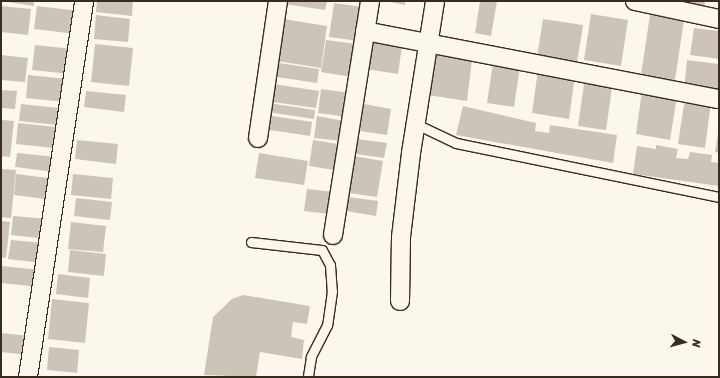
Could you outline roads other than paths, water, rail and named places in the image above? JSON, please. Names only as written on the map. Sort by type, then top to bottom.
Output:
[{"type":"street","points":[[28,377],[84,1]]},
{"type":"street","points":[[258,138],[278,1]]},
{"type":"street","points":[[333,235],[370,1]]},
{"type":"street","points":[[400,301],[401,237],[416,124],[435,1]]},
{"type":"street","points":[[635,1],[719,19]]},
{"type":"street","points":[[365,31],[719,99]]},
{"type":"lane","points":[[416,124],[456,143],[719,197]]},
{"type":"lane","points":[[251,242],[322,250],[330,265],[332,291],[327,325],[310,357],[308,377]]}]
